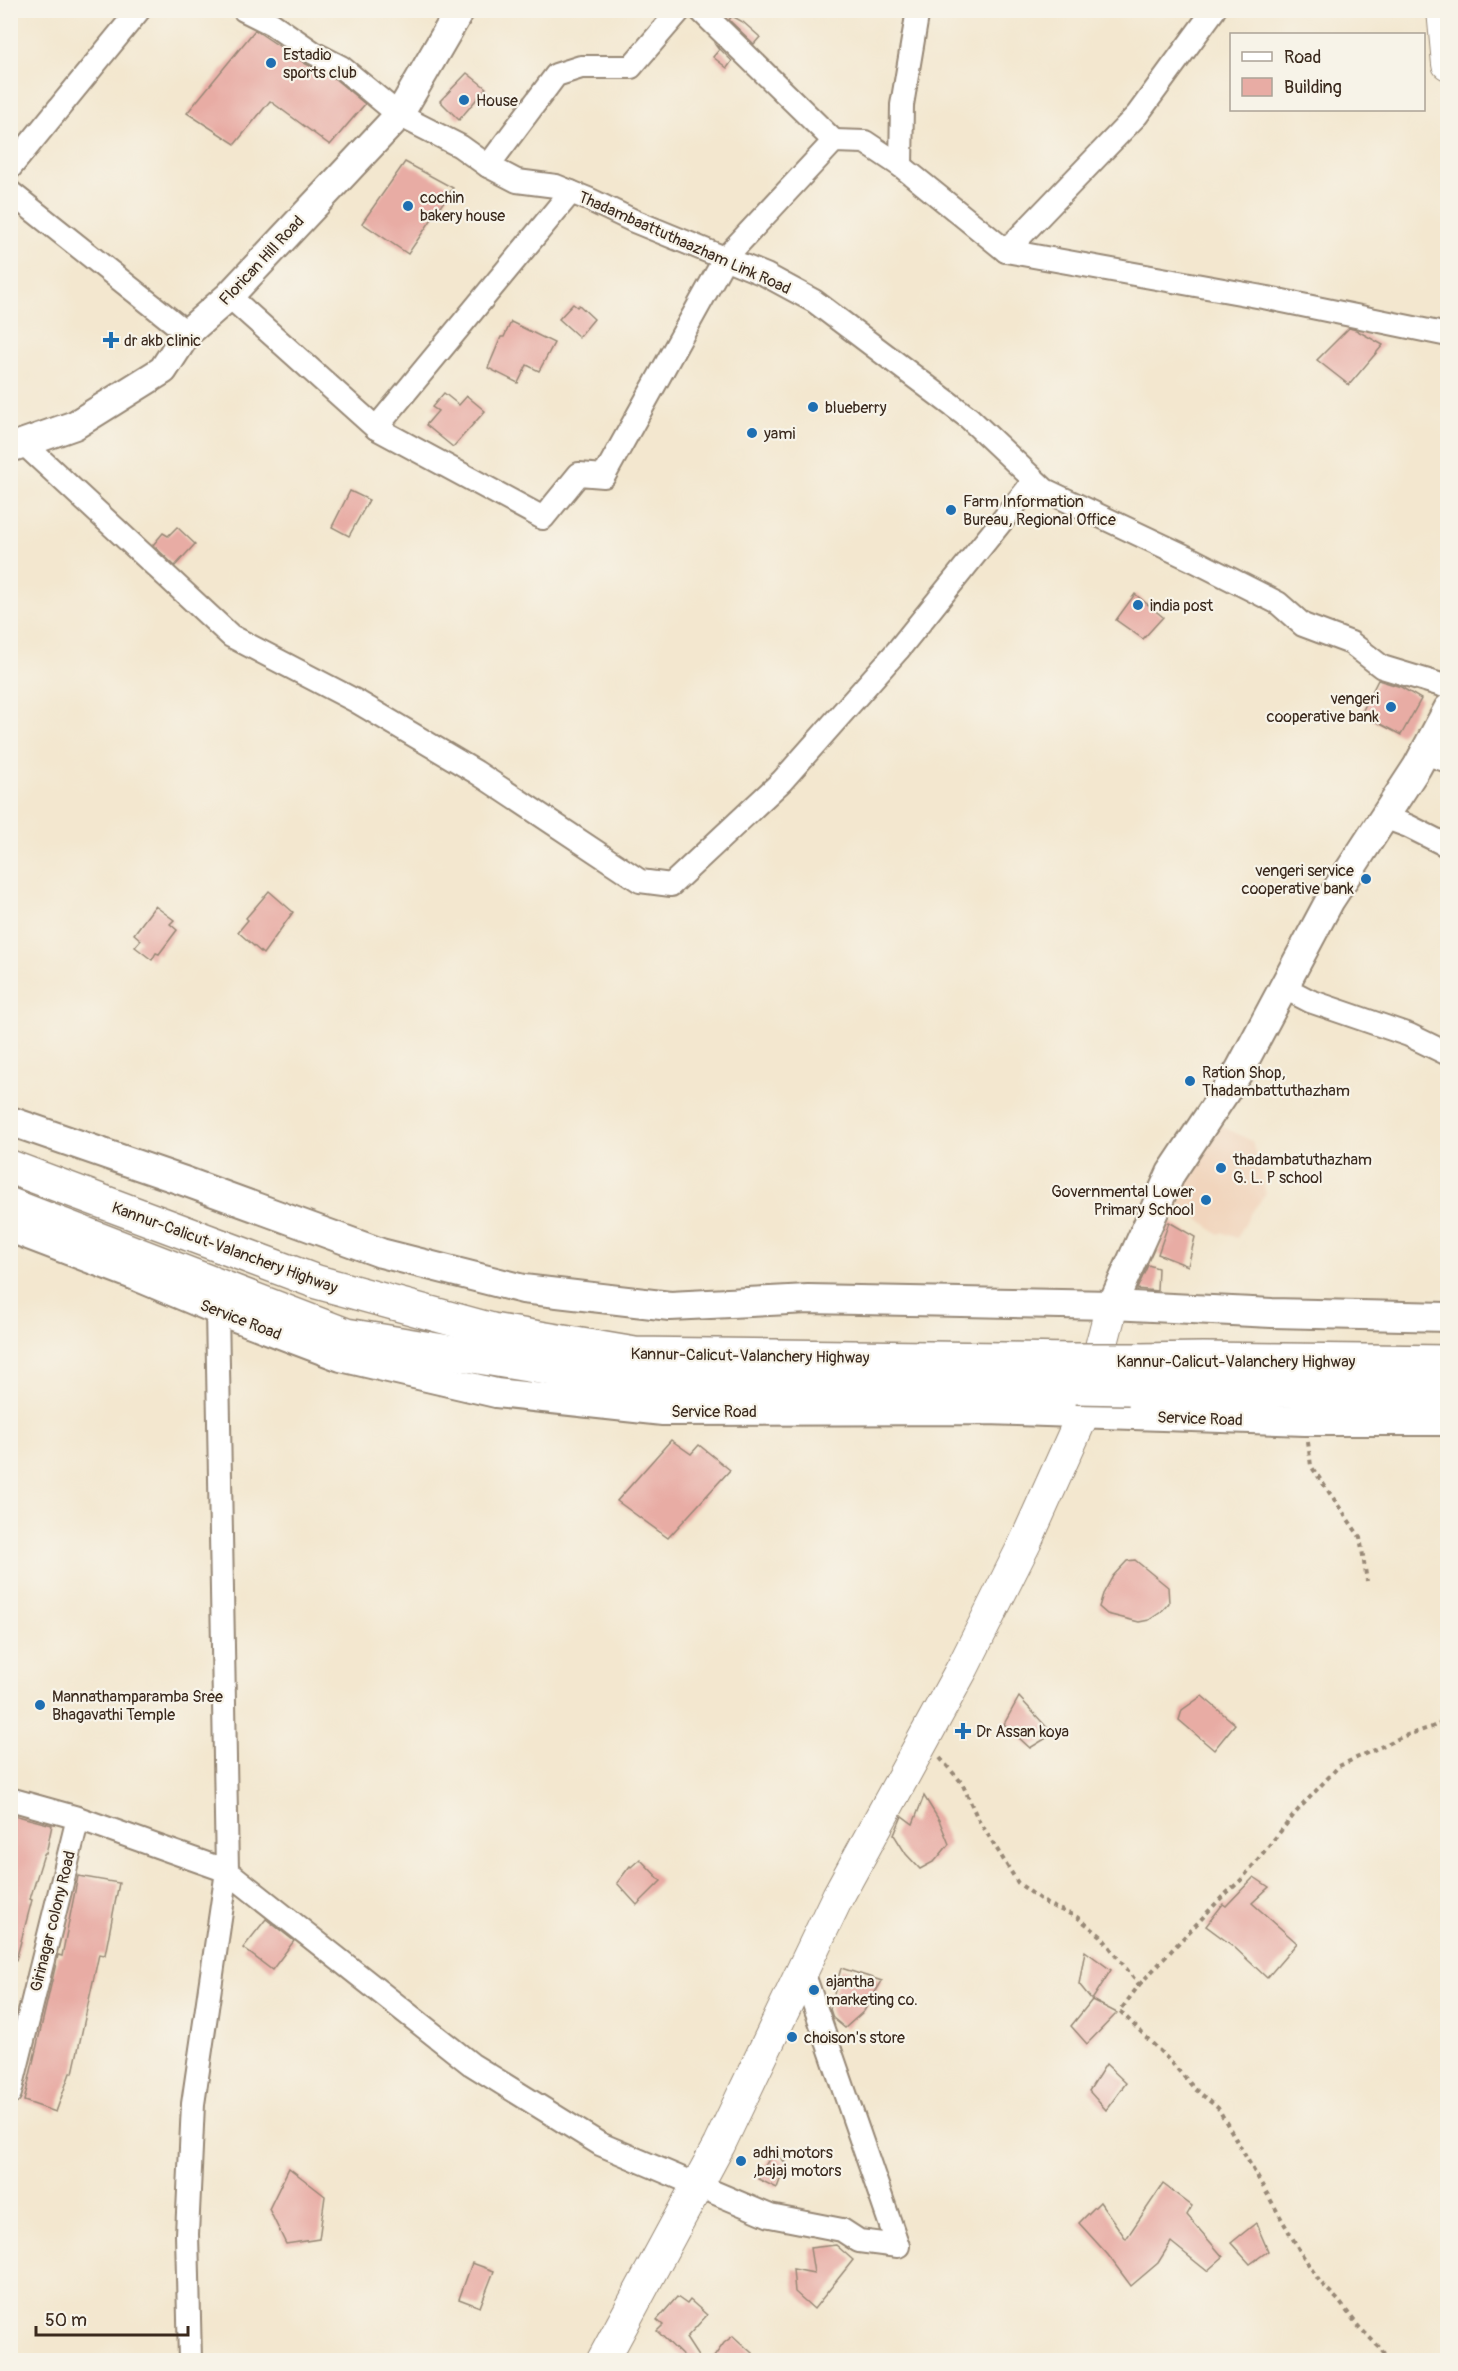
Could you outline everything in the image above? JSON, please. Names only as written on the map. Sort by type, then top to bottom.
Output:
[{"type":"highway","name":"Kannur-Calicut-Valanchery Highway","points":[[10,1167],[317,1282],[492,1330],[635,1354],[1078,1386],[1214,1359],[1448,1362]]},
{"type":"highway","points":[[10,1205],[346,1335],[619,1380],[1078,1386]]},
{"type":"highway","points":[[1133,1374],[1448,1393]]},
{"type":"main road","points":[[1443,10],[1448,64]]},
{"type":"main road","points":[[603,2361],[719,2145],[838,1896],[924,1739],[1026,1541],[1078,1386],[1112,1305]]},
{"type":"street","points":[[10,168],[139,10]]},
{"type":"street","name":"Thadambaattuthaazham Link Road","points":[[244,10],[272,24],[314,53],[341,67],[399,115],[460,146],[488,166],[517,181],[556,186],[571,192],[766,275],[814,301],[969,418],[1045,490],[1278,603],[1303,625],[1351,643],[1382,667],[1448,687]]},
{"type":"street","name":"Florican Hill Road","points":[[17,446],[75,425],[163,370],[187,333],[229,297],[399,115],[460,10]]},
{"type":"street","points":[[488,166],[556,75],[582,67],[631,68],[680,10]]},
{"type":"street","points":[[700,10],[834,141],[864,142],[901,166],[1006,251],[1268,298],[1448,335]]},
{"type":"street","points":[[901,166],[902,105],[918,10]]},
{"type":"street","points":[[1006,251],[1137,115],[1214,10]]},
{"type":"street","points":[[229,297],[376,428],[543,518],[579,474],[604,476],[725,258],[834,141]]},
{"type":"street","points":[[10,192],[187,333]]},
{"type":"street","points":[[376,428],[571,192]]},
{"type":"street","points":[[17,446],[231,636],[356,701],[476,772],[640,882],[671,885],[782,781],[898,650],[1034,481]]},
{"type":"street","points":[[1112,1305],[1171,1173],[1239,1071],[1330,900],[1384,817],[1436,757],[1448,709]]},
{"type":"street","points":[[1384,817],[1408,825],[1448,846]]},
{"type":"street","points":[[1283,987],[1310,1001],[1409,1035],[1448,1054]]},
{"type":"street","points":[[10,1121],[381,1253],[523,1289],[670,1306],[808,1299],[1112,1305],[1272,1313],[1448,1317]]},
{"type":"street","name":"Service Road","points":[[10,1228],[341,1357],[507,1394],[663,1411],[1078,1386],[1138,1416],[1305,1421],[1448,1421]]},
{"type":"street","points":[[190,2361],[187,2234],[193,2104],[227,1871],[217,1310]]},
{"type":"street","points":[[10,1799],[78,1818],[227,1871],[471,2064],[600,2144],[771,2216],[842,2230],[860,2241],[898,2246],[802,1969]]},
{"type":"street","name":"Girinagar colony Road","points":[[10,2093],[78,1818]]},
{"type":"path","points":[[1305,1421],[1311,1466],[1360,1537],[1367,1581]]},
{"type":"path","points":[[1389,2361],[1320,2282],[1218,2108],[1195,2089],[1172,2062],[1120,2011],[1139,1985],[1241,1880],[1298,1810],[1339,1766],[1404,1736],[1448,1719]]},
{"type":"path","points":[[924,1739],[962,1784],[978,1817],[1018,1883],[1047,1904],[1077,1917],[1101,1936],[1139,1985]]},
{"type":"shaded area","name":"thadambatuthazham G. L. P school","points":[[1211,1121],[1252,1141],[1266,1194],[1250,1214],[1237,1238],[1222,1232],[1219,1235],[1171,1198]]},
{"type":"building","points":[[732,16],[743,22],[760,37],[754,44],[729,20]]},
{"type":"building","name":"Estadio sports club","points":[[255,30],[306,64],[334,78],[365,104],[330,145],[270,101],[235,144],[187,113]]},
{"type":"building","points":[[714,43],[732,61],[727,68],[713,57],[719,50]]},
{"type":"building","points":[[467,73],[486,88],[459,120],[440,101]]},
{"type":"building","name":"cochin bakery house","points":[[405,162],[453,188],[408,254],[362,223]]},
{"type":"building","points":[[573,304],[577,307],[579,305],[594,319],[579,337],[559,319]]},
{"type":"building","points":[[511,322],[554,343],[539,371],[527,365],[518,383],[488,368],[501,337],[504,337]]},
{"type":"building","points":[[1349,328],[1383,345],[1349,385],[1317,360]]},
{"type":"building","points":[[444,393],[459,405],[467,396],[485,411],[453,447],[426,425],[438,411],[432,407]]},
{"type":"building","points":[[350,491],[369,500],[349,536],[332,527]]},
{"type":"building","points":[[177,527],[195,544],[175,566],[153,545],[163,533],[168,536]]},
{"type":"building","name":"india post","points":[[1135,594],[1163,617],[1143,639],[1116,620]]},
{"type":"building","name":"vengeri cooperative bank","points":[[1378,680],[1401,687],[1421,699],[1401,735],[1361,714]]},
{"type":"building","points":[[269,891],[293,912],[263,954],[238,932],[248,920],[246,918]]},
{"type":"building","points":[[155,906],[174,920],[170,924],[177,930],[152,960],[135,947],[141,940],[134,934]]},
{"type":"building","points":[[1169,1222],[1195,1237],[1188,1266],[1158,1254]]},
{"type":"building","points":[[1148,1265],[1158,1268],[1157,1291],[1137,1289]]},
{"type":"building","points":[[671,1440],[691,1454],[699,1445],[730,1470],[668,1538],[617,1501]]},
{"type":"building","points":[[1135,1560],[1168,1587],[1169,1603],[1149,1620],[1139,1622],[1107,1614],[1099,1607],[1113,1576],[1127,1561]]},
{"type":"building","points":[[1202,1696],[1235,1724],[1214,1750],[1179,1720],[1182,1710]]},
{"type":"building","points":[[1019,1697],[1053,1734],[1030,1748],[1004,1724]]},
{"type":"building","points":[[924,1796],[939,1820],[949,1844],[935,1861],[920,1869],[906,1854],[894,1835],[902,1816],[913,1824]]},
{"type":"building","points":[[10,1814],[52,1825],[46,1854],[44,1854],[30,1899],[32,1900],[16,1960],[10,1959]]},
{"type":"building","points":[[640,1859],[661,1881],[637,1905],[617,1883],[630,1866]]},
{"type":"building","points":[[78,1876],[119,1883],[105,1955],[99,1954],[73,2073],[70,2073],[56,2112],[24,2101],[58,1955],[62,1956]]},
{"type":"building","points":[[1254,1877],[1269,1887],[1252,1903],[1297,1943],[1267,1978],[1233,1946],[1206,1926],[1223,1904],[1226,1906]]},
{"type":"building","points":[[266,1919],[294,1941],[272,1970],[243,1948]]},
{"type":"building","points":[[1085,1951],[1111,1970],[1092,2000],[1079,1984]]},
{"type":"building","points":[[841,1968],[882,1981],[864,2011],[845,2028],[833,2018],[830,2009]]},
{"type":"building","points":[[1092,2000],[1117,2013],[1087,2044],[1071,2026]]},
{"type":"building","points":[[1106,2064],[1126,2083],[1106,2110],[1089,2091]]},
{"type":"building","points":[[773,2152],[786,2163],[777,2188],[758,2179]]},
{"type":"building","points":[[289,2168],[325,2196],[319,2239],[286,2244],[269,2209]]},
{"type":"building","points":[[1163,2184],[1192,2206],[1187,2215],[1223,2257],[1207,2271],[1171,2242],[1158,2263],[1131,2286],[1108,2255],[1079,2223],[1100,2202],[1126,2239]]},
{"type":"building","points":[[1256,2223],[1268,2251],[1250,2264],[1231,2243]]},
{"type":"building","points":[[836,2245],[853,2260],[814,2309],[795,2292],[793,2269],[814,2273],[810,2248]]},
{"type":"building","points":[[472,2263],[494,2271],[480,2307],[459,2299]]},
{"type":"building","points":[[677,2297],[687,2304],[690,2300],[707,2315],[686,2338],[701,2361],[688,2361],[657,2331],[663,2325],[657,2320]]},
{"type":"building","points":[[733,2336],[761,2361],[711,2361],[724,2343]]},
{"type":"place","name":"Estadio sports club","points":[[271,63]]},
{"type":"place","name":"House","points":[[464,100]]},
{"type":"place","name":"cochin bakery house","points":[[408,206]]},
{"type":"place","name":"dr akb clinic","points":[[111,340]]},
{"type":"place","name":"blueberry","points":[[813,407]]},
{"type":"place","name":"yami","points":[[752,433]]},
{"type":"place","name":"Farm Information Bureau, Regional Office","points":[[951,510]]},
{"type":"place","name":"india post","points":[[1138,605]]},
{"type":"place","name":"vengeri cooperative bank","points":[[1391,707]]},
{"type":"place","name":"vengeri service cooperative bank","points":[[1366,879]]},
{"type":"place","name":"Ration Shop, Thadambattuthazham","points":[[1190,1081]]},
{"type":"place","name":"thadambatuthazham G. L. P school","points":[[1221,1168]]},
{"type":"place","name":"Governmental Lower Primary School","points":[[1206,1200]]},
{"type":"place","name":"Mannathamparamba Sree Bhagavathi Temple","points":[[40,1705]]},
{"type":"place","name":"Dr Assan koya","points":[[963,1731]]},
{"type":"place","name":"ajantha marketing co.","points":[[814,1990]]},
{"type":"place","name":"choison's store","points":[[792,2037]]},
{"type":"place","name":"adhi motors ,bajaj motors","points":[[741,2161]]}]
